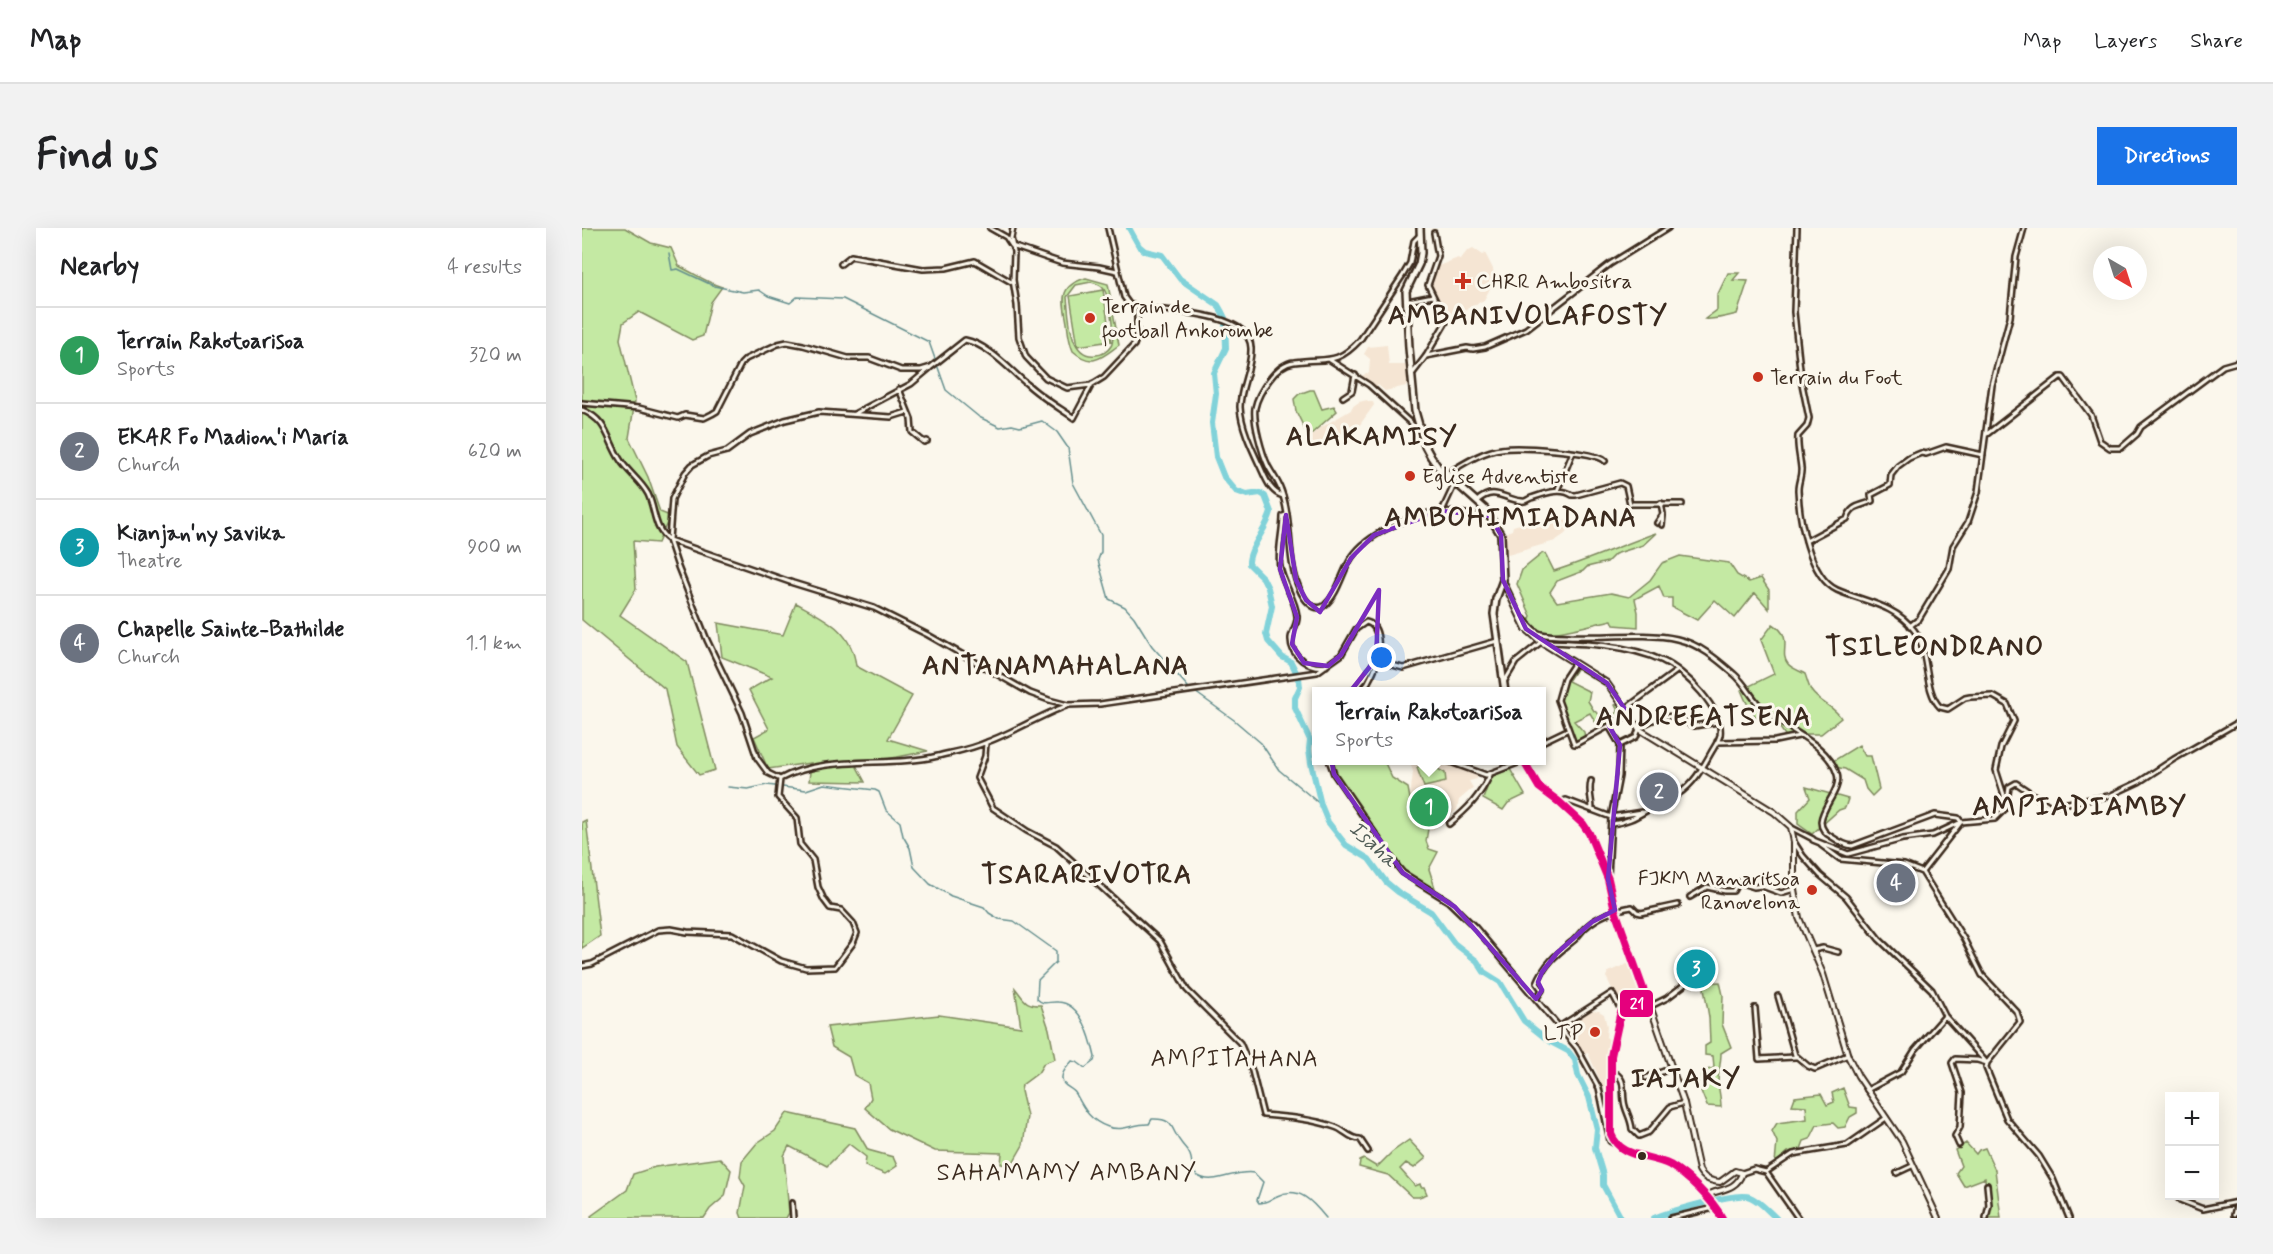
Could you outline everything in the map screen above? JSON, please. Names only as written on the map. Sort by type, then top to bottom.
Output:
[{"type":"main road","points":[[1420,231],[1422,253],[1406,291],[1415,411],[1419,428],[1431,457],[1455,483],[1477,501],[1490,516],[1501,535],[1503,580],[1494,607],[1504,687]]},
{"type":"main road","points":[[1525,765],[1539,787],[1583,824],[1588,833],[1608,879],[1615,910],[1646,997],[1645,1000],[1628,1005],[1622,1011],[1612,1045],[1611,1134],[1615,1144],[1622,1150],[1668,1165],[1708,1196],[1722,1218]]},
{"type":"street","points":[[990,228],[1006,237],[1012,246],[1062,263],[1117,271]]},
{"type":"street","points":[[1013,228],[1011,238],[1014,252],[1013,283],[1019,337],[1026,357],[1040,373],[1058,385],[1067,388],[1092,384],[1104,377],[1134,345],[1137,337],[1137,313],[1142,308]]},
{"type":"street","points":[[1108,228],[1124,297],[1129,304],[1142,308],[1216,318],[1235,325],[1248,336],[1251,345],[1251,363],[1240,405],[1241,417],[1269,484],[1273,491],[1283,496]]},
{"type":"street","points":[[1426,356],[1485,346],[1526,329],[1610,264],[1668,228]]},
{"type":"street","points":[[1797,228],[1794,312],[1801,379],[1809,418],[1807,426],[1797,440],[1801,474],[1798,490],[1806,541],[1811,556],[1822,575],[1834,589],[1880,604],[1910,626],[1919,639],[1935,699],[1940,707],[1948,709],[1970,697],[1993,696],[2007,704],[2014,721],[2001,747],[1996,770],[2004,795],[2003,811]]},
{"type":"street","points":[[1910,626],[1919,619],[1949,568],[1953,546],[1974,508],[1987,434],[1992,385],[2010,317],[2016,257],[2025,228]]},
{"type":"street","points":[[1420,231],[1414,241],[1410,263],[1360,340],[1340,358],[1288,363],[1271,376],[1258,398],[1255,414],[1264,453],[1283,496],[1296,580],[1306,600],[1313,607],[1325,605],[1335,592],[1351,558],[1374,535],[1413,519],[1442,511],[1490,516]]},
{"type":"street","points":[[1412,374],[1426,356],[1446,322],[1428,285],[1438,256],[1434,233]]},
{"type":"street","points":[[841,264],[851,256],[923,269],[946,268],[975,261],[1013,283]]},
{"type":"street","points":[[1406,301],[1433,296]]},
{"type":"street","points":[[852,414],[911,384],[956,345],[965,340],[972,342],[999,360],[1027,385],[1074,418],[1092,384]]},
{"type":"street","points":[[582,404],[639,408],[678,418],[685,415],[704,418],[717,411],[736,372],[746,359],[787,342],[848,358],[864,357],[901,370],[921,370],[934,365]]},
{"type":"street","points":[[1330,360],[1355,375],[1419,428]]},
{"type":"street","points":[[1987,434],[2060,377],[2063,377],[2091,415],[2100,441],[2110,448],[2121,448],[2137,434],[2141,427],[2223,366],[2237,362]]},
{"type":"street","points":[[1343,397],[1352,391],[1355,375]]},
{"type":"street","points":[[899,389],[915,435],[924,442],[927,441]]},
{"type":"street","points":[[582,410],[603,424],[622,462],[641,483],[649,496],[658,529],[669,540],[793,584],[873,608],[928,635],[1030,693],[1068,705]]},
{"type":"street","points":[[908,412],[891,417],[819,412],[785,420],[750,434],[727,451],[708,456],[692,465],[685,473],[672,499],[669,540],[678,567],[707,640],[742,713],[757,758],[768,773],[780,779],[814,766],[937,757],[986,743],[1042,715],[1068,705],[1100,704],[1317,672],[1341,655],[1356,629],[1366,622],[1373,624],[1376,628],[1376,659],[1365,687]]},
{"type":"street","points":[[1806,541],[1847,519],[1850,511],[1856,506],[1872,501],[1871,495],[1890,485],[1891,475],[1909,458],[1946,447],[1983,455]]},
{"type":"street","points":[[1446,474],[1499,449],[1545,448],[1572,454],[1592,455],[1605,461]]},
{"type":"street","points":[[1557,491],[1572,454]]},
{"type":"street","points":[[1442,511],[1455,483]]},
{"type":"street","points":[[1477,501],[1485,495],[1494,493],[1522,501],[1557,491],[1576,495],[1620,483],[1626,486],[1630,504],[1682,504]]},
{"type":"street","points":[[1661,503],[1662,525]]},
{"type":"street","points":[[1286,514],[1283,516],[1280,565],[1292,595],[1297,617],[1291,637],[1292,644],[1304,663],[1313,666],[1328,666]]},
{"type":"street","points":[[1657,524],[1663,514]]},
{"type":"street","points":[[1503,580],[1526,629],[1541,642],[1607,683],[1639,729],[1774,812],[1791,827],[1840,859],[1904,866],[1922,872],[1964,939],[1982,975],[2020,1017],[2020,1022],[1987,1063],[1986,1068],[2007,1119],[2039,1156],[2053,1179],[2069,1218]]},
{"type":"street","points":[[1521,619],[1524,619],[1540,634],[1596,637],[1664,636],[1704,649],[1735,675],[1763,710],[1826,755],[1837,773],[1839,786],[1823,811],[1822,830],[1846,845],[1858,844],[1935,815],[1958,818],[1961,822]]},
{"type":"street","points":[[1376,659],[1403,668],[1497,641]]},
{"type":"street","points":[[1504,682],[1516,662],[1541,642],[1593,644],[1648,655],[1678,670],[1699,688],[1718,722],[1720,736],[1703,768],[1684,790],[1636,818],[1612,824]]},
{"type":"street","points":[[1357,687],[1376,659]]},
{"type":"street","points":[[1574,664],[1564,679],[1558,700],[1571,740],[1576,744],[1629,715]]},
{"type":"street","points":[[1625,709],[1678,670]]},
{"type":"street","points":[[1620,745],[1636,737],[1639,729],[1661,716],[1670,715],[1694,726],[1718,722]]},
{"type":"street","points":[[1813,840],[1848,854],[1903,839],[1933,835],[1961,822],[1990,821],[2006,808],[2009,787],[2016,783],[2050,806],[2109,796],[2139,782],[2237,723]]},
{"type":"street","points":[[1608,879],[1611,817],[1619,776],[1620,745],[1609,726]]},
{"type":"street","points":[[1546,740],[1567,730]]},
{"type":"street","points":[[1717,742],[1775,741],[1800,736]]},
{"type":"street","points":[[986,743],[985,756],[977,778],[993,808],[1027,831],[1056,846],[1160,942],[1187,990],[1240,1042],[1252,1071],[1263,1115],[1303,1119],[1338,1128],[1352,1139],[1360,1139],[1368,1151]]},
{"type":"street","points":[[1331,765],[1334,774],[1403,873],[1455,907],[1475,927],[1576,1048],[1599,1088],[1607,1132],[1610,1141],[1615,1144]]},
{"type":"street","points":[[1460,765],[1490,775],[1514,765]]},
{"type":"street","points":[[1449,824],[1470,807],[1482,793],[1490,775]]},
{"type":"street","points":[[582,966],[592,964],[658,930],[671,929],[732,934],[781,961],[806,968],[835,967],[853,943],[857,933],[853,923],[841,910],[830,908],[824,900],[818,887],[813,861],[800,843],[797,818],[792,810],[781,802],[778,792],[780,779]]},
{"type":"street","points":[[1591,781],[1588,792],[1592,800],[1592,810]]},
{"type":"street","points":[[1559,802],[1566,800],[1611,817],[1644,812]]},
{"type":"street","points":[[1922,872],[1961,822]]},
{"type":"street","points":[[1791,827],[1794,842],[1794,889],[1799,918],[1823,974],[1848,1055],[1867,1090],[1902,1141],[1938,1218]]},
{"type":"street","points":[[1794,842],[1820,875],[1846,897],[1879,939],[1932,990],[1945,1016],[1987,1063]]},
{"type":"street","points":[[1690,897],[1707,887],[1733,891],[1738,882],[1754,887],[1762,886],[1781,894],[1794,889]]},
{"type":"street","points":[[1536,999],[1542,990],[1537,983],[1542,972],[1557,953],[1576,940],[1592,922],[1615,910],[1632,907],[1641,913],[1678,904]]},
{"type":"street","points":[[1811,950],[1822,948],[1838,952]]},
{"type":"street","points":[[1651,1006],[1667,998],[1684,985]]},
{"type":"street","points":[[1559,1027],[1612,993],[1622,1011]]},
{"type":"street","points":[[1778,996],[1791,1047],[1797,1057],[1815,1069],[1848,1055]]},
{"type":"street","points":[[1645,1000],[1651,1006],[1684,1104],[1702,1176],[1710,1181],[1720,1182],[1735,1171],[1742,1173],[1754,1169],[1766,1172],[1798,1218]]},
{"type":"street","points":[[1755,1008],[1759,1059],[1797,1057]]},
{"type":"street","points":[[1867,1090],[1901,1072],[1915,1050],[1945,1016]]},
{"type":"street","points":[[1959,1145],[1955,1136],[1960,1127],[1962,1093],[1952,1063],[1955,1059],[1960,1058],[1987,1063]]},
{"type":"street","points":[[1646,1078],[1672,1068]]},
{"type":"street","points":[[1612,1072],[1622,1080],[1624,1103],[1631,1117],[1632,1129],[1639,1136],[1649,1132],[1670,1107],[1684,1104]]},
{"type":"street","points":[[1766,1172],[1793,1154],[1847,1145],[1886,1118]]},
{"type":"street","points":[[1897,1173],[1912,1166]]},
{"type":"street","points":[[1708,1196],[1730,1188],[1740,1180],[1742,1173]]},
{"type":"street","points":[[1986,1218],[1989,1205],[1987,1185]]},
{"type":"street","points":[[2180,1200],[2203,1209],[2237,1202],[2234,1215]]},
{"type":"street","points":[[792,1203],[793,1218]]},
{"type":"street","points":[[1671,1218],[1715,1206]]},
{"type":"highlighted area","points":[[1442,511],[1490,516],[1501,535],[1503,580],[1526,629],[1607,683],[1629,715],[1609,726],[1620,745],[1608,879],[1615,910],[1592,922],[1557,953],[1542,972],[1538,982],[1542,990],[1536,999],[1455,907],[1403,873],[1334,774],[1327,738],[1330,717],[1376,659],[1379,590],[1341,655],[1328,666],[1304,663],[1292,644],[1297,617],[1280,569],[1286,515],[1296,580],[1306,600],[1320,612],[1351,558],[1374,535]]},
{"type":"shaded area","name":"CHRR Ambositra","points":[[1473,248],[1483,255],[1485,253],[1495,279],[1484,300],[1449,318],[1431,283],[1436,267],[1458,258],[1460,260],[1467,251]]},
{"type":"shaded area","points":[[1387,345],[1389,365],[1408,365],[1410,385],[1385,391],[1378,385],[1374,388],[1360,376],[1369,373],[1370,359],[1364,354],[1368,347]]},
{"type":"shaded area","points":[[1367,400],[1373,402],[1374,405],[1359,426],[1314,446],[1309,437],[1351,410],[1359,402]]},
{"type":"shaded area","points":[[1559,518],[1570,522],[1571,526],[1565,534],[1555,541],[1508,555],[1503,534],[1512,530],[1513,526]]},
{"type":"shaded area","points":[[1411,765],[1453,765],[1477,774],[1477,779],[1469,781],[1473,788],[1459,800],[1457,810],[1431,831],[1418,815],[1410,798],[1413,772]]},
{"type":"shaded area","points":[[1632,962],[1644,995],[1642,1000],[1624,1005],[1619,1002],[1606,977],[1608,972]]},
{"type":"shaded area","points":[[1587,1010],[1604,1014],[1607,1026],[1606,1037],[1612,1042],[1608,1098],[1588,1053],[1582,1054],[1561,1026]]},
{"type":"green space","points":[[582,228],[625,228],[651,243],[671,248],[679,266],[722,287],[711,302],[703,336],[692,340],[639,312],[623,323],[620,339],[635,401],[629,438],[648,477],[660,512],[670,516],[658,543],[633,541],[636,589],[620,615],[687,662],[715,770],[699,775],[677,747],[665,689],[582,620]]},
{"type":"green space","points":[[1728,273],[1739,273],[1733,280],[1748,281],[1737,314],[1705,319],[1717,310],[1717,296]]},
{"type":"green space","points":[[1086,278],[1108,284],[1119,345],[1098,359],[1086,359],[1073,351],[1068,333],[1064,295],[1077,281]],"holes":[[[1091,282],[1103,288],[1105,292],[1113,335],[1110,348],[1096,355],[1087,354],[1075,343],[1070,325],[1067,297],[1076,285]]]},
{"type":"green space","name":"Terrain de football Ankorombe","points":[[1103,290],[1111,341],[1078,346],[1070,296]]},
{"type":"green space","points":[[1314,390],[1322,409],[1334,406],[1337,411],[1311,434],[1307,434],[1296,411],[1294,399],[1299,394]]},
{"type":"green space","points":[[1656,533],[1643,545],[1615,554],[1607,562],[1587,567],[1583,571],[1557,581],[1550,592],[1557,602],[1611,593],[1629,597],[1650,580],[1662,563],[1680,556],[1729,563],[1737,575],[1749,582],[1761,578],[1769,590],[1769,609],[1755,593],[1735,618],[1715,600],[1697,620],[1672,607],[1672,598],[1664,598],[1659,586],[1635,599],[1638,627],[1614,625],[1612,620],[1545,633],[1538,631],[1528,623],[1531,616],[1517,584],[1522,570],[1543,553],[1554,571]]},
{"type":"green space","points":[[796,603],[827,620],[843,634],[849,643],[856,666],[912,696],[888,739],[928,751],[856,765],[865,782],[809,781],[811,763],[768,769],[754,737],[769,729],[749,690],[772,677],[722,657],[718,623],[783,635]]},
{"type":"green space","points":[[1773,624],[1783,634],[1785,659],[1788,664],[1805,674],[1812,692],[1841,718],[1821,734],[1793,734],[1787,738],[1780,728],[1765,724],[1760,720],[1744,697],[1741,690],[1774,674],[1761,640]]},
{"type":"green space","points":[[1574,667],[1576,669],[1568,681],[1590,692],[1588,701],[1594,711],[1607,719],[1615,716],[1618,711],[1615,705],[1617,704],[1624,715],[1599,728],[1590,713],[1574,721],[1584,732],[1585,738],[1576,743],[1573,742],[1561,704],[1563,687]]},
{"type":"green space","points":[[1859,745],[1865,756],[1871,756],[1879,789],[1872,796],[1863,780],[1845,769],[1835,767],[1833,761]]},
{"type":"green space","points":[[1332,765],[1386,765],[1392,778],[1408,788],[1411,804],[1428,829],[1426,841],[1429,849],[1438,852],[1429,869],[1436,891],[1404,872],[1335,774]]},
{"type":"green space","points":[[1420,765],[1431,765],[1445,773],[1446,782],[1424,787],[1417,768]]},
{"type":"green space","points":[[1510,769],[1525,795],[1508,803],[1503,810],[1483,799],[1491,777]]},
{"type":"green space","points":[[1806,787],[1848,799],[1845,808],[1839,810],[1812,834],[1798,824],[1798,811],[1810,798]]},
{"type":"green space","points":[[586,820],[600,936],[582,948],[582,822]]},
{"type":"green space","points":[[1720,982],[1723,995],[1722,1024],[1731,1047],[1721,1053],[1718,1083],[1721,1107],[1707,1106],[1699,1086],[1703,1071],[1714,1068],[1713,1056],[1705,1055],[1705,1046],[1710,1043],[1709,1017],[1703,983]]},
{"type":"green space","points":[[1015,988],[1028,1003],[1041,1005],[1055,1059],[1044,1063],[1038,1073],[1022,1085],[1021,1091],[1027,1116],[1025,1131],[1023,1145],[1011,1166],[1001,1164],[1002,1153],[935,1151],[889,1129],[865,1108],[871,1098],[868,1083],[854,1075],[849,1057],[832,1047],[827,1027],[939,1015],[1021,1027]]},
{"type":"green space","points":[[1843,1088],[1850,1107],[1857,1108],[1857,1113],[1850,1117],[1845,1127],[1838,1128],[1833,1123],[1817,1125],[1810,1139],[1804,1141],[1801,1149],[1788,1152],[1775,1163],[1777,1142],[1772,1131],[1777,1123],[1807,1119],[1806,1106],[1792,1105],[1795,1097],[1821,1094],[1827,1105],[1834,1102],[1832,1093]]},
{"type":"green space","points":[[787,1113],[855,1128],[868,1150],[893,1157],[897,1166],[885,1174],[865,1166],[866,1157],[849,1144],[827,1166],[789,1146],[784,1156],[789,1213],[786,1218],[742,1218],[740,1213],[745,1186],[740,1177],[742,1161],[757,1143],[775,1131]]},
{"type":"green space","points":[[1409,1140],[1426,1158],[1414,1168],[1406,1163],[1400,1169],[1415,1186],[1420,1184],[1424,1187],[1427,1194],[1419,1197],[1412,1197],[1388,1175],[1359,1167],[1360,1161],[1364,1159],[1377,1167]]},
{"type":"green space","points":[[1966,1143],[1976,1154],[1985,1148],[1995,1170],[2001,1218],[1983,1218],[1987,1204],[1985,1178],[1964,1186],[1956,1173],[1961,1166],[1955,1150]]},
{"type":"green space","points":[[720,1158],[731,1170],[725,1196],[710,1209],[704,1218],[592,1218],[591,1216],[627,1190],[633,1174],[655,1167]]},
{"type":"waterway","name":"Isaha","points":[[1129,228],[1139,246],[1145,251],[1162,255],[1180,279],[1218,305],[1225,318],[1226,348],[1214,373],[1216,394],[1212,423],[1216,457],[1224,477],[1236,491],[1247,495],[1260,493],[1265,496],[1271,512],[1251,552],[1249,564],[1263,578],[1268,588],[1272,606],[1266,634],[1268,641],[1282,657],[1291,662],[1299,678],[1300,687],[1295,698],[1295,708],[1310,740],[1311,763],[1321,805],[1328,822],[1346,845],[1369,859],[1386,882],[1398,892],[1431,912],[1454,943],[1477,961],[1484,972],[1500,982],[1524,1021],[1549,1041],[1568,1051],[1575,1060],[1578,1075],[1589,1097],[1597,1129],[1595,1148],[1603,1175],[1603,1185],[1621,1218]]},
{"type":"waterway","points":[[669,253],[672,270],[678,269],[714,286],[743,292],[759,290],[768,296],[790,303],[797,297],[843,299],[929,342],[946,390],[979,417],[1000,427],[1012,425],[1020,427],[1042,421],[1057,432],[1068,448],[1073,483],[1101,535],[1101,552],[1098,560],[1109,599],[1125,607],[1134,617],[1152,646],[1188,687],[1234,720],[1261,743],[1279,770],[1321,805]]},
{"type":"waterway","points":[[728,787],[748,789],[767,785],[806,790],[824,784],[879,792],[886,810],[900,822],[903,836],[910,848],[914,867],[930,884],[951,896],[984,907],[999,919],[1014,921],[1056,951],[1056,962],[1038,980],[1037,999],[1044,1003],[1066,1004],[1073,1008],[1084,1023],[1095,1057],[1094,1061],[1085,1068],[1072,1061],[1063,1073],[1062,1080],[1074,1092],[1092,1118],[1113,1128],[1149,1124],[1152,1119],[1165,1121],[1172,1126],[1188,1152],[1196,1175],[1204,1179],[1211,1179],[1247,1172],[1254,1173],[1263,1182],[1257,1200],[1259,1203],[1285,1193],[1299,1194],[1311,1201],[1326,1218]]},
{"type":"waterway","name":"Isaha","points":[[1654,1218],[1703,1203],[1743,1196],[1757,1201],[1776,1218]]},
{"type":"waterway","name":"Isaha","points":[[1616,1218],[1620,1217]]},
{"type":"transit line","name":"21","points":[[1526,765],[1539,787],[1583,824],[1589,833],[1608,879],[1615,910],[1646,997],[1643,1002],[1624,1007],[1620,1015],[1611,1056],[1611,1134],[1621,1148],[1670,1165],[1677,1170],[1706,1196],[1722,1218]]},
{"type":"place","name":"CHRR Ambositra","points":[[1463,281]]},
{"type":"place","name":"Terrain de football Ankorombe","points":[[1090,318]]},
{"type":"place","name":"Terrain du Foot","points":[[1758,377]]},
{"type":"place","name":"Eglise Adventiste","points":[[1410,476]]},
{"type":"place","name":"EKAR Fo Madion'i Maria","points":[[1659,792]]},
{"type":"place","name":"Terrain Rakotoarisoa","points":[[1429,807]]},
{"type":"place","name":"Chapelle Sainte-Bathilde","points":[[1896,883]]},
{"type":"place","name":"FJKM Manaritsoa Ranovelona","points":[[1812,890]]},
{"type":"place","name":"Kianjan'ny savika","points":[[1696,969]]},
{"type":"place","name":"LTP","points":[[1595,1032]]},
{"type":"district","name":"AMBANIVOLAFOSTY","points":[[1528,315]]},
{"type":"district","name":"ALAKAMISY","points":[[1372,436]]},
{"type":"district","name":"AMBOHIMIADANA","points":[[1511,517]]},
{"type":"district","name":"TSILEONDRANO","points":[[1935,646]]},
{"type":"district","name":"ANTANAMAHALANA","points":[[1056,665]]},
{"type":"district","name":"ANDREFATSENA","points":[[1704,716]]},
{"type":"district","name":"AMPIADIAMBY","points":[[2080,806]]},
{"type":"district","name":"TSARARIVOTRA","points":[[1087,874]]},
{"type":"district","name":"AMPITAHANA","points":[[1235,1058]]},
{"type":"district","name":"IAJAKY","points":[[1686,1078]]},
{"type":"district","name":"SAHAMAMY AMBANY","points":[[1067,1172]]}]
